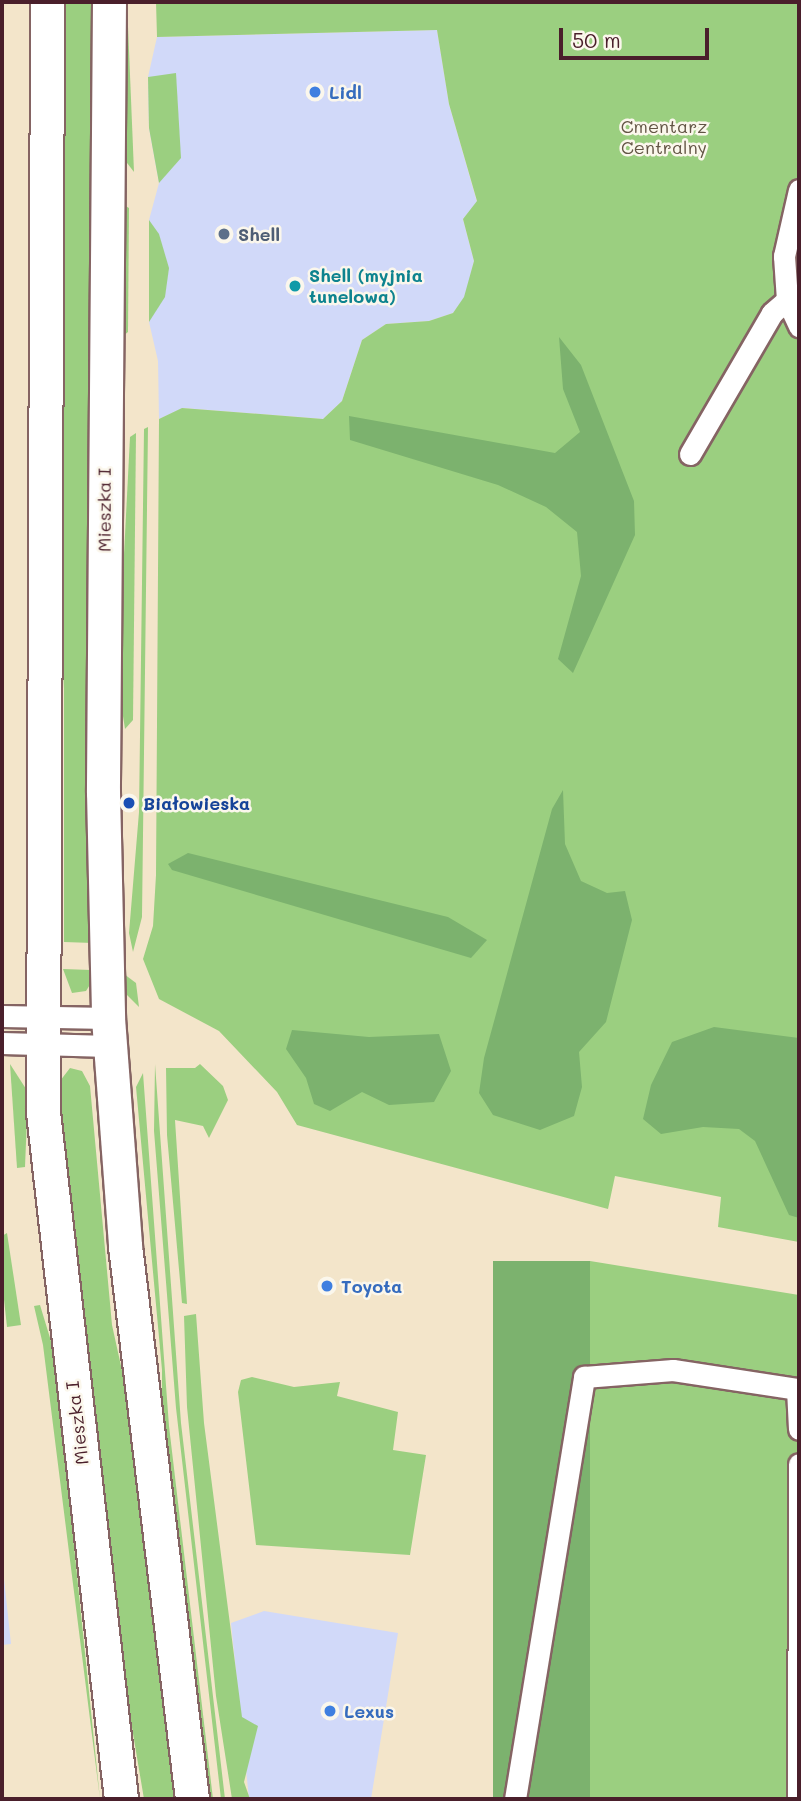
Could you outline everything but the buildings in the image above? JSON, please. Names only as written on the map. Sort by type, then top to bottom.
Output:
[{"type":"main road","name":"Mieszka I","points":[[47,2],[41,1031],[50,1190],[121,1799]]},
{"type":"main road","name":"Mieszka I","points":[[109,2],[103,792],[109,1032],[125,1246],[192,1799]]},
{"type":"street","points":[[799,190],[784,256],[787,300],[799,326]]},
{"type":"street","points":[[691,454],[772,313],[787,300]]},
{"type":"street","points":[[2,1016],[41,1031],[109,1032]]},
{"type":"street","points":[[2,1043],[41,1031],[109,1032]]},
{"type":"street","points":[[515,1799],[584,1377],[673,1370],[797,1389],[799,1429]]},
{"type":"street","points":[[798,1799],[799,1464]]},
{"type":"shaded area","points":[[437,30],[449,104],[477,202],[463,219],[474,261],[465,297],[453,313],[429,321],[386,324],[362,340],[342,401],[323,419],[183,408],[159,419],[158,361],[149,322],[149,220],[159,183],[149,128],[148,77],[157,37]]},
{"type":"shaded area","points":[[2,1560],[11,1644],[2,1645]]},
{"type":"shaded area","points":[[264,1611],[398,1633],[371,1799],[249,1799],[231,1623]]},
{"type":"green space","points":[[62,2],[95,2],[93,943],[64,942],[64,689],[59,579]]},
{"type":"green space","points":[[123,2],[127,2],[134,172],[124,159]]},
{"type":"green space","name":"Cmentarz Centralny","points":[[156,2],[799,2],[799,1242],[718,1227],[721,1197],[615,1176],[608,1209],[297,1125],[277,1092],[219,1031],[159,999],[143,959],[153,926],[156,875],[159,419],[182,408],[323,419],[342,401],[362,340],[386,324],[429,321],[453,313],[464,297],[474,261],[463,219],[477,201],[449,104],[437,30],[157,37]]},
{"type":"green space","points":[[176,73],[181,158],[159,183],[149,128],[148,77]]},
{"type":"green space","points":[[122,204],[129,208],[128,332],[123,336]]},
{"type":"green space","points":[[149,220],[159,234],[169,268],[165,297],[149,322]]},
{"type":"green space","points":[[559,337],[581,365],[634,501],[635,535],[573,673],[558,659],[581,576],[577,532],[546,507],[498,485],[350,440],[349,416],[555,453],[580,432],[563,389]]},
{"type":"green space","points":[[148,427],[142,917],[133,952],[129,933],[139,812],[144,429]]},
{"type":"green space","points":[[136,433],[133,720],[125,729],[119,690],[119,653],[130,437]]},
{"type":"green space","points":[[563,790],[565,844],[581,881],[607,893],[625,891],[632,920],[606,1022],[579,1052],[582,1087],[574,1116],[540,1130],[493,1115],[479,1093],[484,1058],[552,809]]},
{"type":"green space","points":[[188,853],[448,917],[487,940],[471,958],[172,870],[168,864]]},
{"type":"green space","points":[[63,969],[91,970],[91,983],[86,991],[72,993]]},
{"type":"green space","points":[[120,971],[136,983],[139,1007],[121,989]]},
{"type":"green space","points":[[714,1027],[799,1038],[799,1218],[789,1215],[755,1141],[739,1129],[703,1127],[661,1134],[643,1119],[651,1085],[672,1042]]},
{"type":"green space","points":[[292,1030],[369,1037],[439,1034],[451,1071],[434,1102],[389,1105],[362,1092],[330,1111],[314,1104],[306,1078],[286,1049]]},
{"type":"green space","points":[[10,1064],[28,1092],[25,1167],[17,1168]]},
{"type":"green space","points":[[155,1064],[181,1423],[225,1799],[221,1799],[176,1408],[154,1131]]},
{"type":"green space","points":[[200,1064],[223,1086],[228,1100],[209,1138],[203,1126],[175,1120],[187,1304],[182,1303],[167,1135],[166,1068],[195,1068]]},
{"type":"green space","points":[[70,1068],[82,1071],[90,1086],[112,1325],[132,1416],[179,1799],[144,1799],[121,1662],[57,1098],[60,1081]]},
{"type":"green space","points":[[143,1073],[169,1426],[213,1799],[204,1799],[162,1429],[162,1370],[136,1087]]},
{"type":"green space","points":[[7,1233],[21,1325],[7,1327],[2,1281],[2,1236]]},
{"type":"green space","points":[[493,1261],[590,1261],[590,1799],[493,1799]]},
{"type":"green space","points":[[590,1261],[799,1295],[799,1799],[503,1799]]},
{"type":"green space","points":[[40,1305],[54,1351],[100,1799],[43,1345],[34,1306]]},
{"type":"green space","points":[[196,1314],[204,1423],[242,1717],[258,1726],[244,1782],[250,1799],[232,1799],[216,1696],[187,1407],[184,1316]]},
{"type":"green space","points":[[252,1377],[294,1387],[340,1382],[337,1396],[398,1412],[393,1450],[426,1455],[410,1555],[256,1545],[238,1392],[241,1380]]},
{"type":"place","name":"Lidl","points":[[315,92]]},
{"type":"place","name":"Shell","points":[[224,234]]},
{"type":"place","name":"Shell (myjnia tunelowa)","points":[[295,286]]},
{"type":"place","name":"Białowieska","points":[[129,803]]},
{"type":"place","name":"Toyota","points":[[327,1286]]},
{"type":"place","name":"Lexus","points":[[330,1711]]}]
